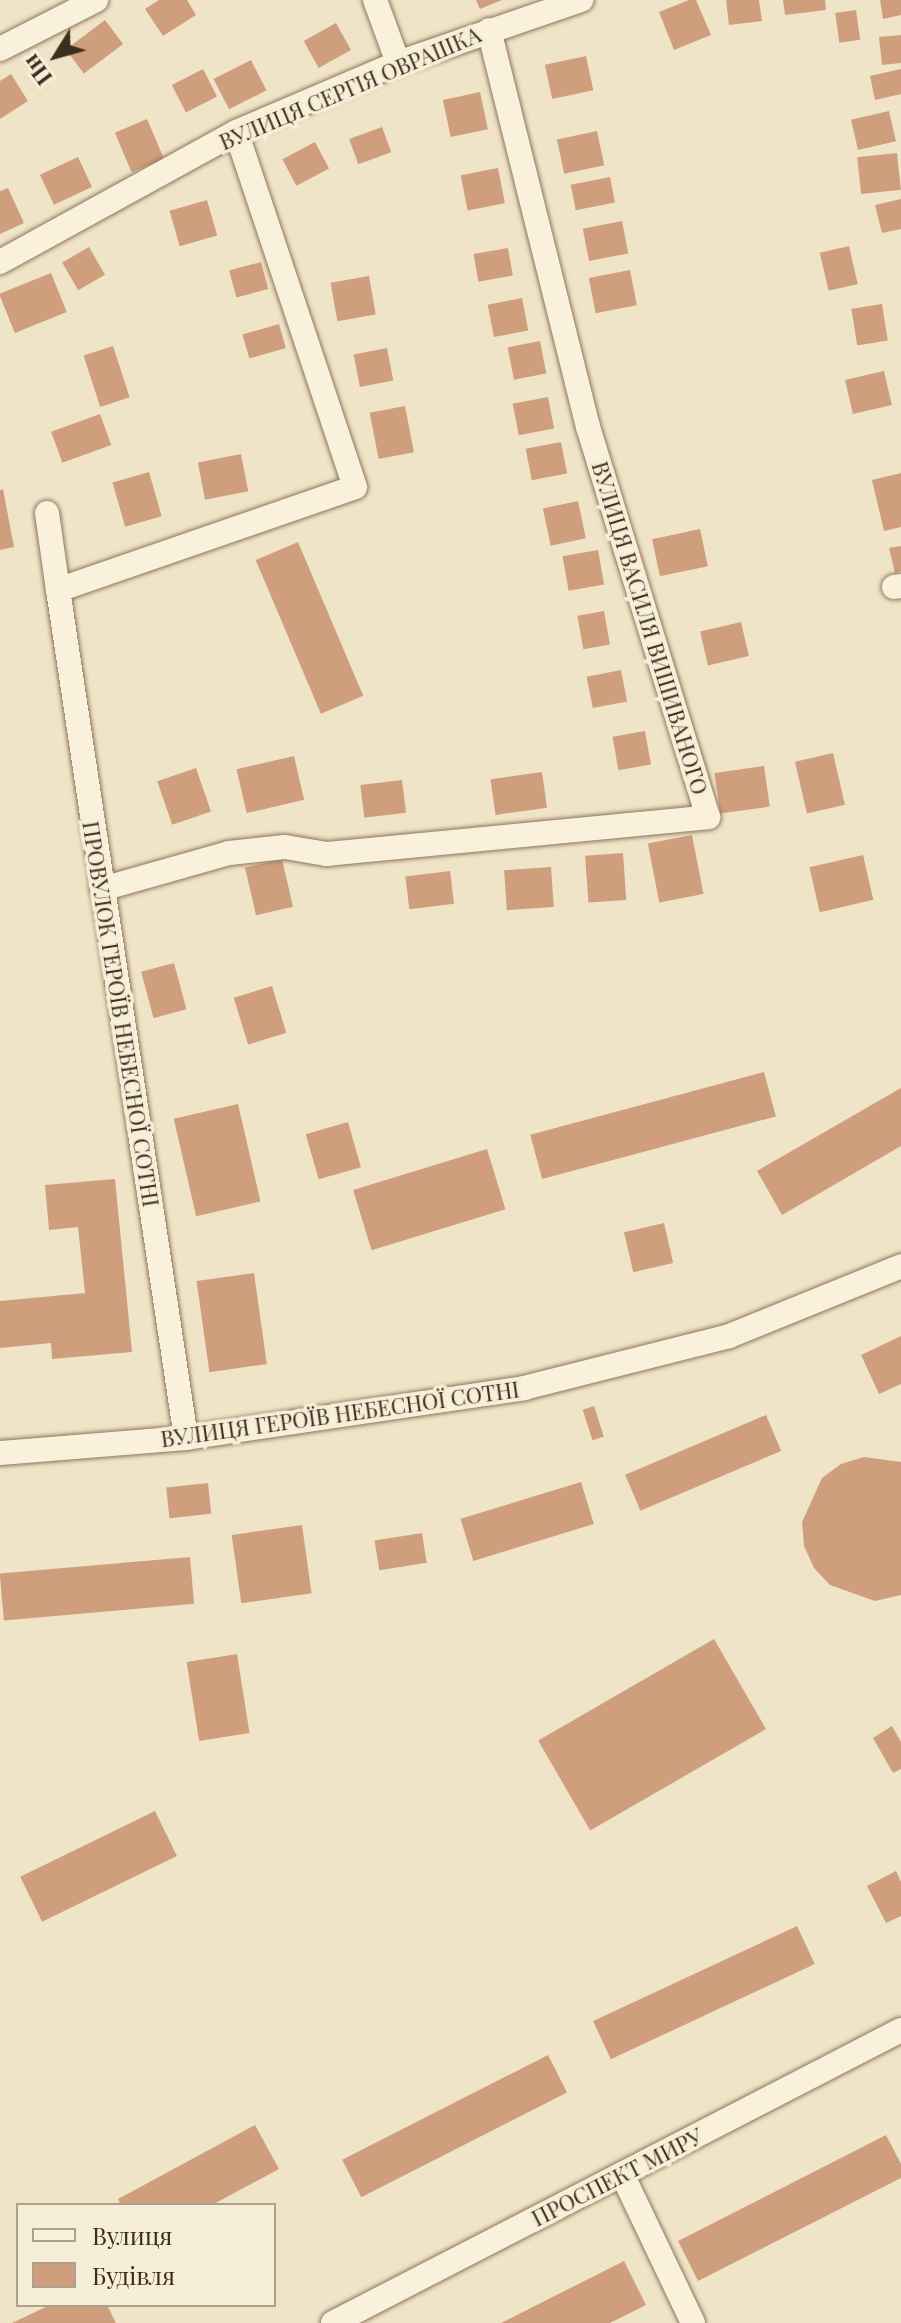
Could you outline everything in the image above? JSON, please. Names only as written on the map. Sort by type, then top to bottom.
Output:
[{"type":"street","points":[[0,49],[96,0]]},
{"type":"street","points":[[375,0],[398,63]]},
{"type":"street","name":"ВУЛИЦЯ СЕРГІЯ ОВРАШКА","points":[[0,262],[236,132],[398,63],[581,0]]},
{"type":"street","name":"ВУЛИЦЯ ВАСИЛЯ ВИШИВАНОГО","points":[[102,889],[229,853],[285,847],[327,854],[708,817],[588,427],[489,30]]},
{"type":"street","points":[[58,590],[355,487],[236,132]]},
{"type":"street","name":"ПРОВУЛОК ГЕРОЇВ НЕБЕСНОЇ СОТНІ","points":[[47,513],[186,1438]]},
{"type":"street","name":"ВУЛИЦЯ ГЕРОЇВ НЕБЕСНОЇ СОТНІ","points":[[0,1453],[186,1438],[429,1406],[616,1367],[729,1336],[901,1266]]},
{"type":"street","name":"ПРОСПЕКТ МИРУ","points":[[333,2323],[901,2030]]},
{"type":"street","points":[[622,2174],[693,2323]]},
{"type":"building","points":[[159,0],[187,0],[196,15],[163,36],[145,9]]},
{"type":"building","points":[[476,0],[502,0],[480,9]]},
{"type":"building","points":[[696,0],[711,35],[674,50],[659,12]]},
{"type":"building","points":[[726,0],[759,0],[762,21],[729,25]]},
{"type":"building","points":[[783,0],[825,0],[826,10],[785,15]]},
{"type":"building","points":[[880,0],[901,0],[901,15],[883,19]]},
{"type":"building","points":[[856,10],[860,40],[839,43],[835,13]]},
{"type":"building","points":[[105,20],[123,44],[84,73],[66,49]]},
{"type":"building","points":[[336,23],[351,50],[319,68],[304,41]]},
{"type":"building","points":[[901,35],[901,63],[882,65],[879,37]]},
{"type":"building","points":[[586,56],[593,90],[552,99],[545,65]]},
{"type":"building","points":[[251,60],[266,90],[229,109],[214,79]]},
{"type":"building","points":[[203,69],[217,97],[186,113],[172,85]]},
{"type":"building","points":[[901,69],[901,94],[875,100],[870,76]]},
{"type":"building","points":[[11,74],[28,101],[0,119],[0,81]]},
{"type":"building","points":[[480,92],[488,129],[451,137],[443,100]]},
{"type":"building","points":[[889,111],[896,141],[858,150],[851,120]]},
{"type":"building","points":[[147,119],[164,159],[132,172],[115,133]]},
{"type":"building","points":[[382,127],[391,152],[358,164],[349,139]]},
{"type":"building","points":[[597,131],[604,165],[564,174],[557,140]]},
{"type":"building","points":[[315,142],[329,168],[296,186],[282,159]]},
{"type":"building","points":[[897,153],[901,190],[861,194],[857,157]]},
{"type":"building","points":[[78,157],[92,187],[54,205],[40,175]]},
{"type":"building","points":[[498,168],[505,203],[468,211],[461,175]]},
{"type":"building","points":[[610,177],[615,203],[576,210],[571,185]]},
{"type":"building","points":[[8,188],[24,223],[0,234],[0,191]]},
{"type":"building","points":[[901,199],[901,229],[882,233],[875,205]]},
{"type":"building","points":[[207,200],[217,236],[180,246],[170,211]]},
{"type":"building","points":[[622,221],[628,253],[589,261],[583,229]]},
{"type":"building","points":[[849,246],[858,284],[829,291],[820,253]]},
{"type":"building","points":[[89,247],[105,275],[78,290],[62,262]]},
{"type":"building","points":[[508,248],[513,276],[478,282],[474,254]]},
{"type":"building","points":[[261,262],[268,289],[236,298],[229,271]]},
{"type":"building","points":[[630,270],[637,305],[596,313],[589,278]]},
{"type":"building","points":[[51,273],[67,312],[15,333],[0,294]]},
{"type":"building","points":[[369,276],[376,314],[337,321],[331,283]]},
{"type":"building","points":[[522,298],[528,330],[494,337],[488,305]]},
{"type":"building","points":[[882,304],[888,341],[857,345],[851,309]]},
{"type":"building","points":[[279,324],[286,348],[249,359],[242,334]]},
{"type":"building","points":[[540,341],[546,373],[514,380],[508,347]]},
{"type":"building","points":[[113,346],[130,397],[100,407],[84,356]]},
{"type":"building","points":[[387,348],[393,380],[360,387],[354,354]]},
{"type":"building","points":[[884,371],[892,405],[853,414],[845,380]]},
{"type":"building","points":[[548,397],[554,428],[519,435],[513,404]]},
{"type":"building","points":[[405,406],[414,452],[379,459],[370,413]]},
{"type":"building","points":[[100,414],[111,445],[62,463],[51,432]]},
{"type":"building","points":[[561,442],[567,473],[532,480],[526,449]]},
{"type":"building","points":[[241,454],[248,491],[205,500],[198,462]]},
{"type":"building","points":[[149,472],[162,516],[125,527],[112,482]]},
{"type":"building","points":[[901,473],[901,527],[884,531],[872,480]]},
{"type":"building","points":[[3,489],[14,547],[0,550],[0,490]]},
{"type":"building","points":[[578,501],[586,538],[551,546],[543,508]]},
{"type":"building","points":[[700,529],[708,566],[660,576],[652,539]]},
{"type":"building","points":[[298,542],[363,696],[321,714],[256,560]]},
{"type":"building","points":[[901,546],[901,571],[895,573],[889,548]]},
{"type":"building","points":[[598,550],[604,584],[569,591],[563,556]]},
{"type":"building","points":[[604,611],[610,644],[583,649],[577,616]]},
{"type":"building","points":[[741,622],[749,656],[708,666],[700,631]]},
{"type":"building","points":[[621,670],[627,701],[593,708],[587,677]]},
{"type":"building","points":[[645,731],[651,764],[618,770],[613,737]]},
{"type":"building","points":[[833,753],[845,805],[807,813],[795,762]]},
{"type":"building","points":[[294,756],[304,800],[247,813],[237,769]]},
{"type":"building","points":[[764,766],[770,807],[720,814],[714,773]]},
{"type":"building","points":[[196,768],[211,811],[172,825],[157,781]]},
{"type":"building","points":[[542,772],[547,808],[496,815],[491,779]]},
{"type":"building","points":[[402,780],[406,813],[364,818],[360,785]]},
{"type":"building","points":[[692,835],[703,894],[659,902],[648,844]]},
{"type":"building","points":[[623,853],[626,900],[588,903],[585,856]]},
{"type":"building","points":[[863,855],[873,900],[820,912],[809,867]]},
{"type":"building","points":[[282,859],[293,907],[256,915],[245,868]]},
{"type":"building","points":[[551,867],[554,907],[507,910],[504,870]]},
{"type":"building","points":[[450,871],[454,904],[409,909],[405,876]]},
{"type":"building","points":[[174,963],[186,1009],[154,1018],[141,972]]},
{"type":"building","points":[[272,986],[286,1033],[248,1045],[234,998]]},
{"type":"building","points":[[764,1072],[776,1116],[542,1179],[530,1135]]},
{"type":"building","points":[[901,1088],[901,1146],[782,1215],[757,1171]]},
{"type":"building","points":[[238,1104],[260,1201],[196,1216],[174,1119]]},
{"type":"building","points":[[348,1122],[361,1167],[319,1179],[306,1134]]},
{"type":"building","points":[[487,1149],[505,1209],[372,1250],[353,1190]]},
{"type":"building","points":[[115,1179],[132,1352],[52,1359],[51,1343],[0,1348],[0,1301],[85,1293],[78,1227],[49,1230],[45,1185]]},
{"type":"building","points":[[664,1223],[673,1263],[633,1272],[624,1232]]},
{"type":"building","points":[[254,1273],[267,1364],[209,1372],[197,1281]]},
{"type":"building","points":[[901,1336],[901,1384],[879,1394],[861,1355]]},
{"type":"building","points":[[594,1406],[604,1436],[592,1440],[583,1410]]},
{"type":"building","points":[[766,1415],[781,1451],[640,1511],[625,1475]]},
{"type":"building","points":[[864,1457],[901,1462],[901,1595],[875,1601],[830,1585],[814,1568],[804,1546],[802,1522],[822,1478],[841,1464]]},
{"type":"building","points":[[581,1482],[594,1524],[473,1561],[461,1519]]},
{"type":"building","points":[[208,1483],[211,1514],[169,1518],[166,1487]]},
{"type":"building","points":[[302,1525],[312,1593],[241,1603],[232,1535]]},
{"type":"building","points":[[422,1533],[427,1563],[379,1570],[375,1541]]},
{"type":"building","points":[[190,1557],[194,1604],[4,1620],[0,1574]]},
{"type":"building","points":[[714,1639],[766,1729],[590,1831],[538,1740]]},
{"type":"building","points":[[237,1654],[250,1733],[199,1741],[187,1662]]},
{"type":"building","points":[[892,1726],[901,1742],[901,1769],[893,1773],[873,1738]]},
{"type":"building","points":[[155,1811],[177,1856],[42,1922],[20,1877]]},
{"type":"building","points":[[896,1871],[901,1882],[901,1916],[886,1923],[867,1886]]},
{"type":"building","points":[[797,1926],[815,1964],[611,2059],[593,2021]]},
{"type":"building","points":[[548,2055],[567,2092],[361,2197],[342,2160]]},
{"type":"building","points":[[255,2125],[279,2169],[216,2203],[120,2203],[118,2199]]},
{"type":"building","points":[[886,2135],[901,2164],[901,2178],[698,2281],[678,2241]]},
{"type":"building","points":[[624,2261],[646,2305],[610,2323],[501,2323]]},
{"type":"building","points":[[46,2307],[108,2307],[116,2323],[12,2323]]}]
